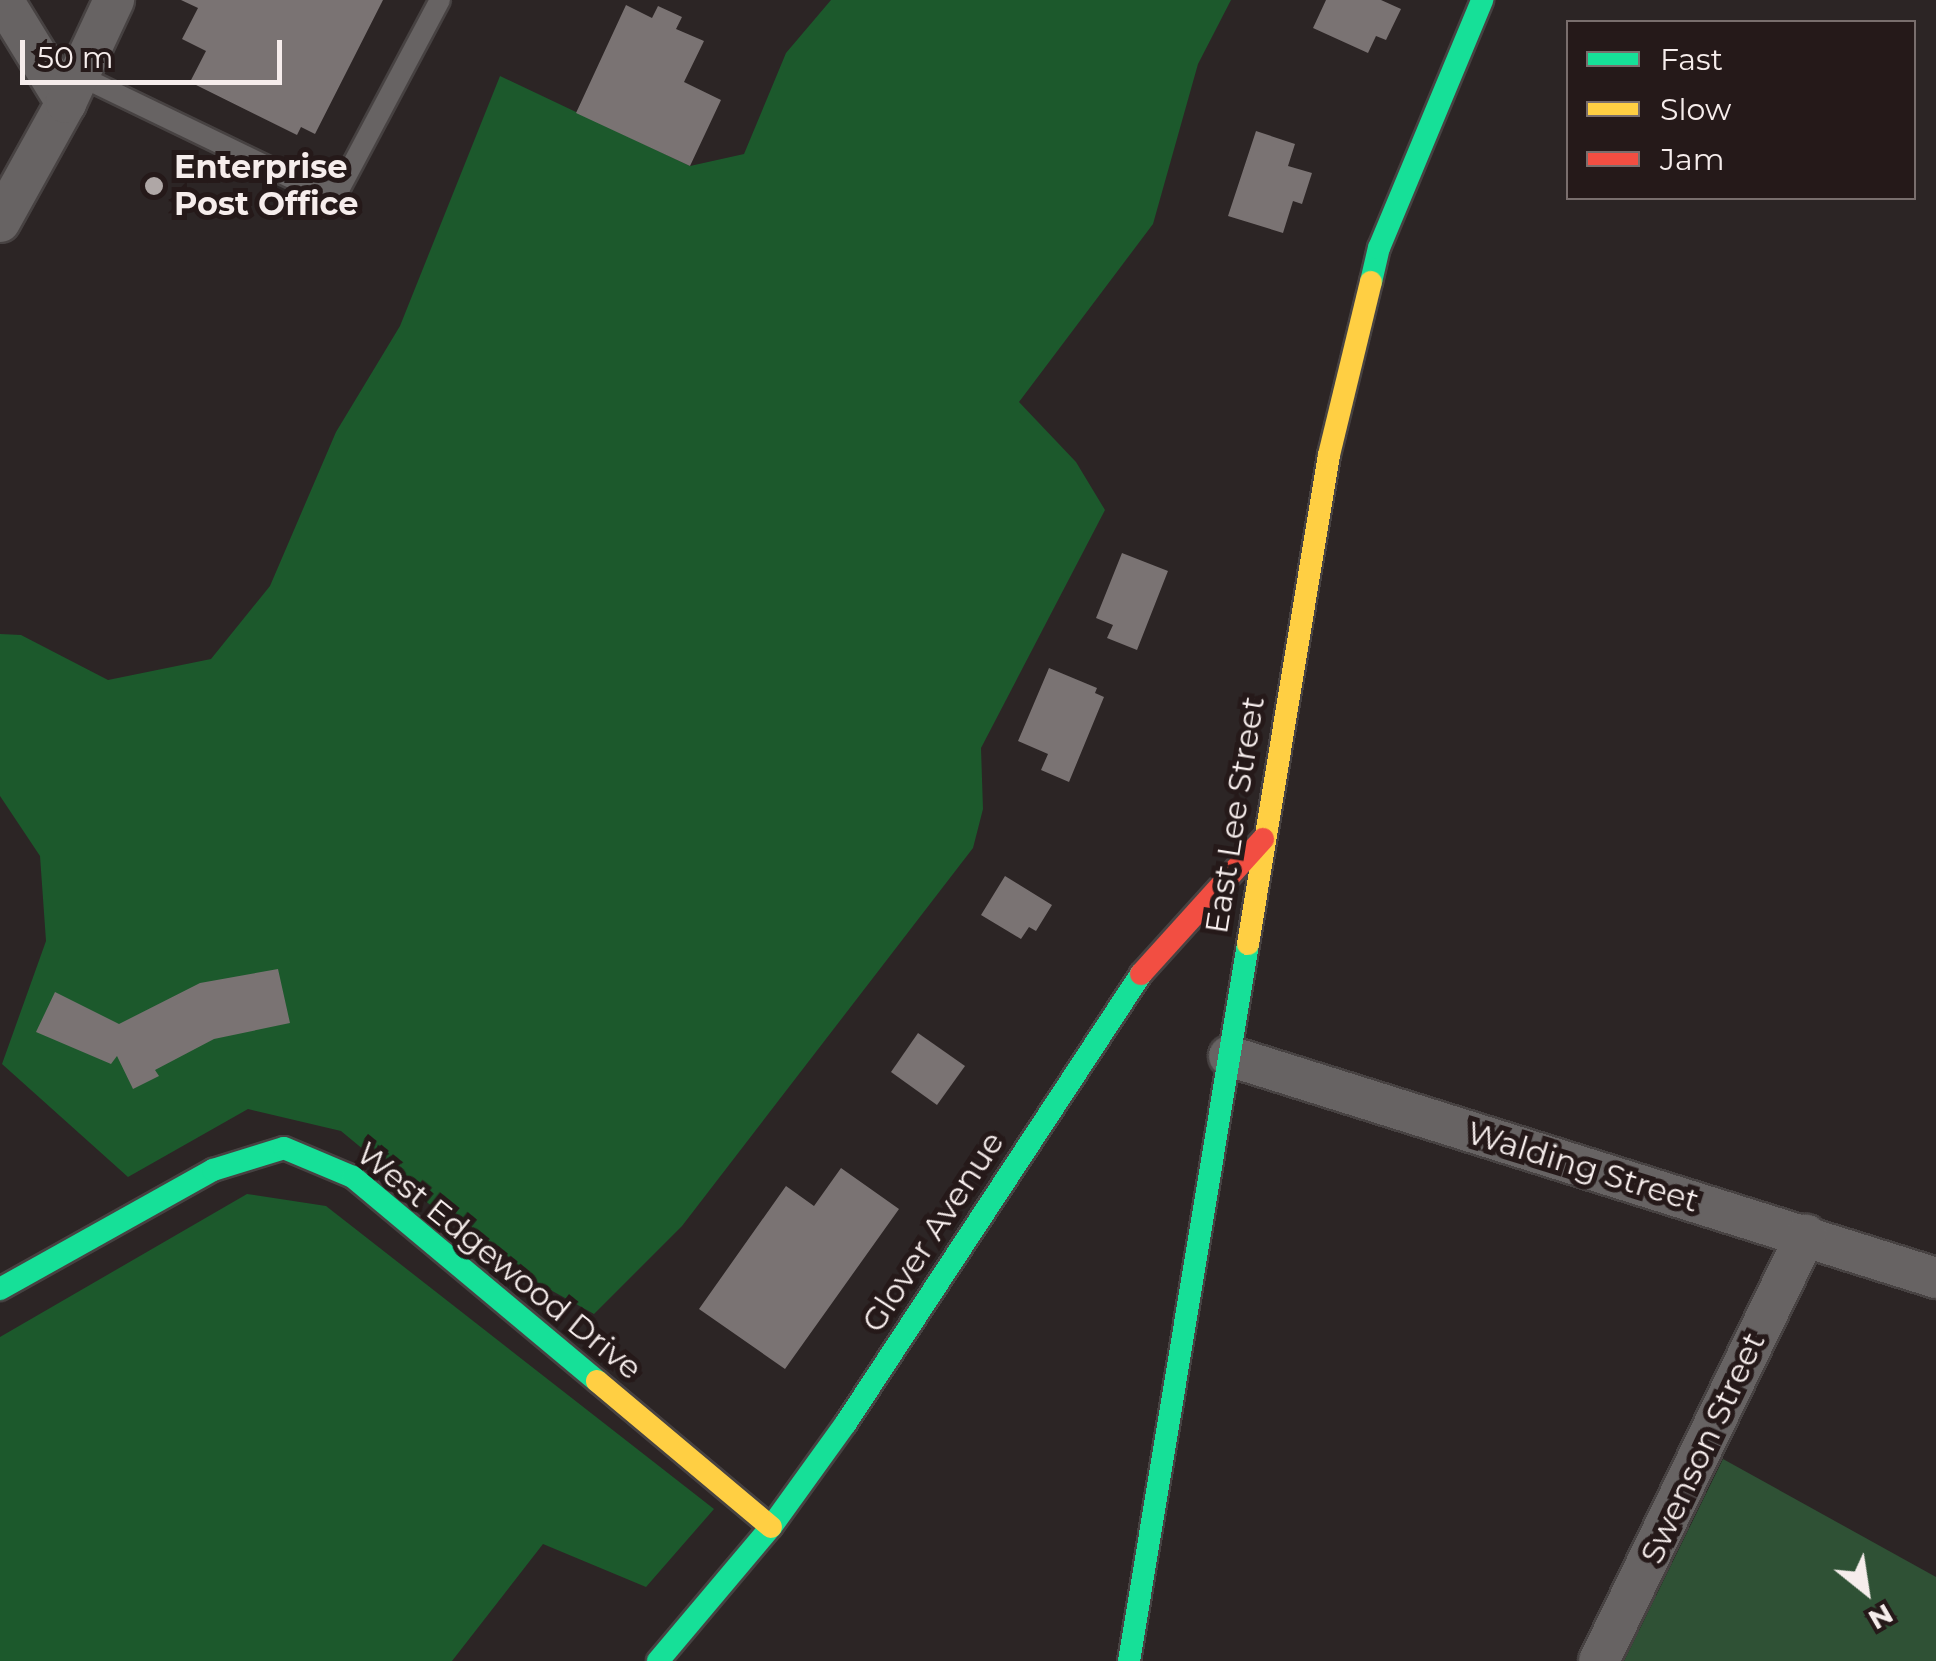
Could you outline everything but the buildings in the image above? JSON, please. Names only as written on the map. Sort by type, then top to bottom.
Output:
[{"type":"main road","name":"East Lee Street","points":[[1129,1661],[1329,455],[1379,248],[1482,0]]},
{"type":"main road","name":"Glover Avenue","points":[[658,1661],[771,1526],[949,1270],[1128,988],[1263,839]]},
{"type":"main road","name":"West Edgewood Drive","points":[[0,1289],[213,1170],[284,1148],[354,1177],[771,1526]]},
{"type":"street","points":[[0,222],[73,90],[114,0]]},
{"type":"street","points":[[15,5],[73,90]]},
{"type":"street","name":"Walding Street","points":[[1229,1056],[1936,1278]]},
{"type":"street","name":"Swenson Street","points":[[1599,1661],[1806,1235]]},
{"type":"lane","points":[[73,90],[322,193],[340,188],[440,0]]},
{"type":"green space","points":[[831,0],[1231,0],[1198,64],[1153,224],[1019,402],[1076,462],[1105,510],[981,748],[983,809],[973,848],[682,1226],[594,1314],[498,1261],[341,1131],[248,1109],[128,1177],[2,1064],[46,941],[40,856],[0,796],[0,634],[21,635],[108,680],[211,659],[270,586],[336,432],[400,326],[500,76],[690,166],[744,154],[786,53]]},
{"type":"green space","points":[[247,1194],[326,1206],[714,1509],[646,1587],[543,1544],[452,1661],[0,1661],[0,1337]]},
{"type":"green space","points":[[1723,1459],[1936,1577],[1936,1661],[1624,1661]]},
{"type":"traffic: fast","points":[[1371,282],[1379,248],[1482,0]]},
{"type":"traffic: fast","points":[[1129,1661],[1248,944]]},
{"type":"traffic: fast","points":[[658,1661],[771,1527],[846,1423],[1141,974]]},
{"type":"traffic: fast","points":[[0,1289],[213,1170],[284,1148],[353,1177],[597,1381]]},
{"type":"traffic: slow","points":[[1248,944],[1329,455],[1371,282]]},
{"type":"traffic: slow","points":[[597,1381],[771,1527]]},
{"type":"traffic: jam","points":[[1141,974],[1263,839]]},
{"type":"place","name":"Enterprise Post Office","points":[[154,186]]}]
